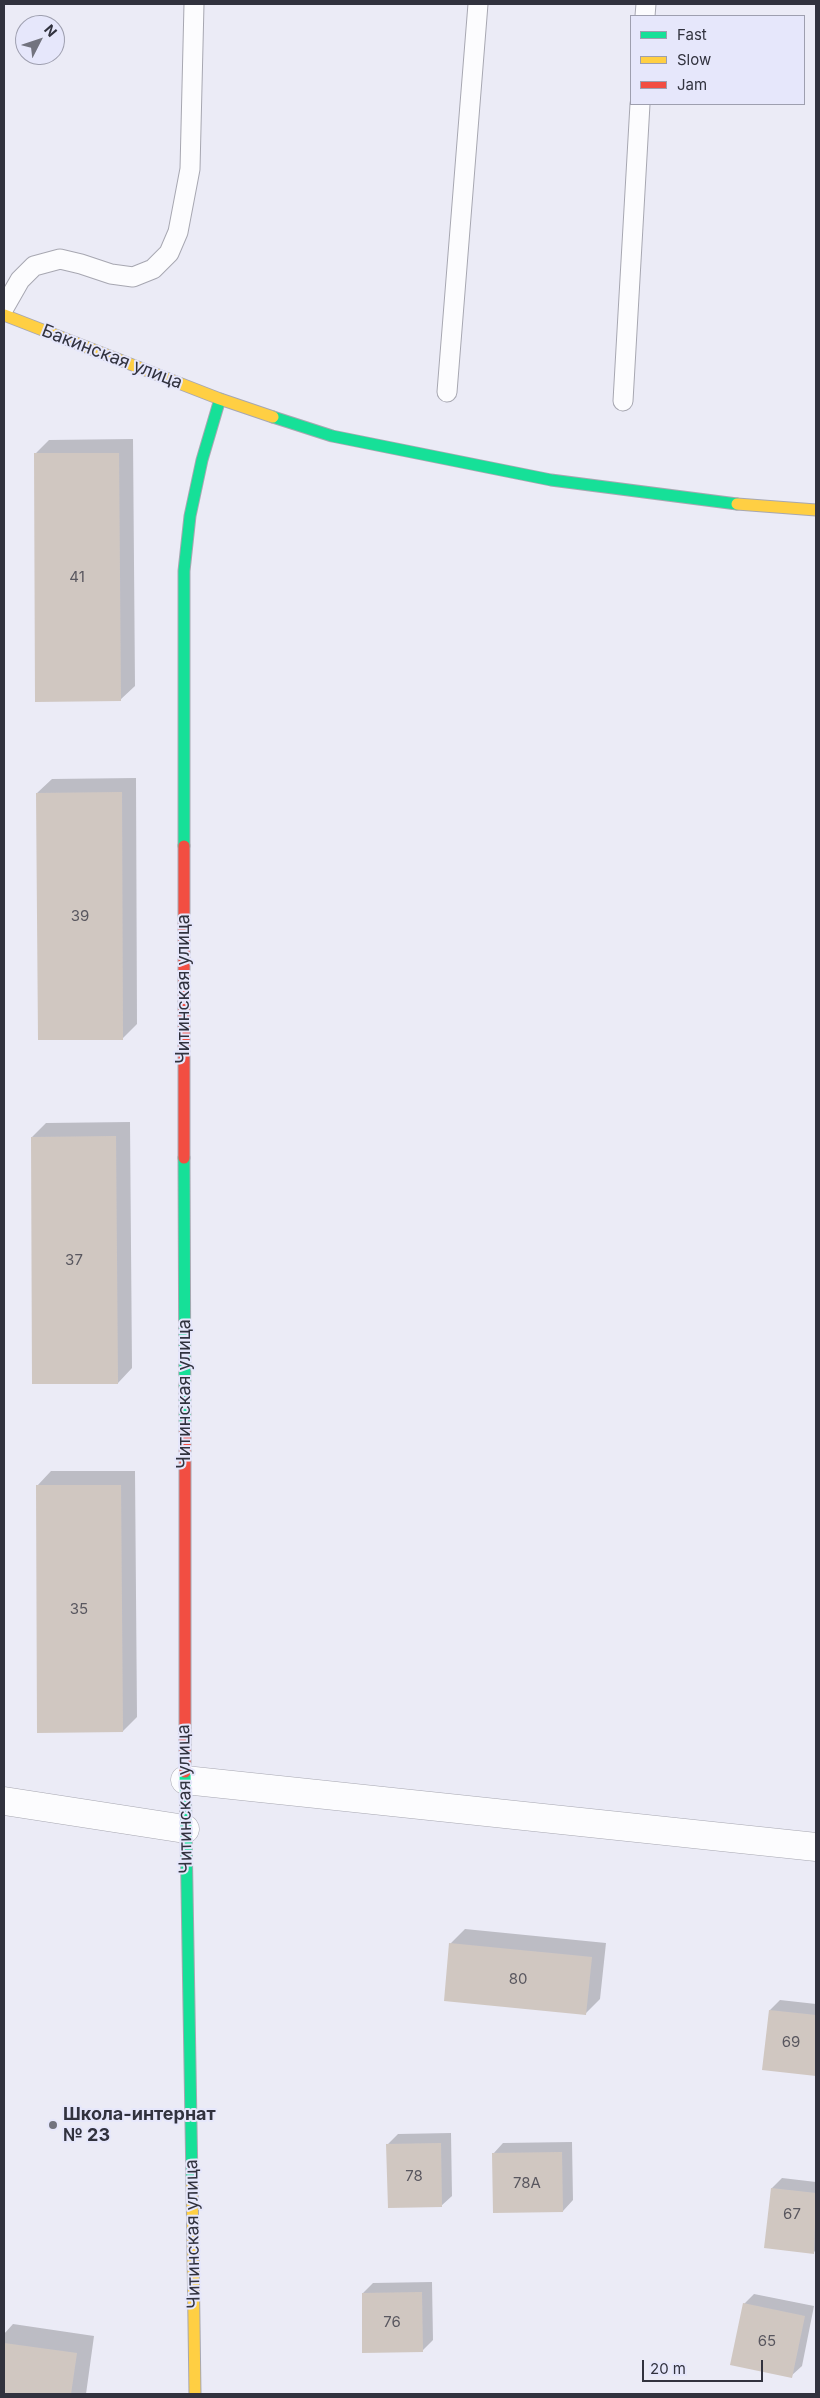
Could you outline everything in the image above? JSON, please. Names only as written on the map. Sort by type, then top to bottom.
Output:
[{"type":"street","name":"Бакинская улица","points":[[4,315],[220,399],[332,436],[551,480],[735,504],[816,510]]},
{"type":"street","name":"Читинская улица","points":[[195,2394],[185,1829],[184,571],[190,516],[202,460],[220,399]]},
{"type":"street","points":[[185,1780],[816,1847]]},
{"type":"street","points":[[4,1801],[185,1829]]},
{"type":"lane","points":[[4,308],[20,280],[34,266],[60,259],[110,274],[133,277],[153,269],[169,252],[178,232],[190,169],[194,4]]},
{"type":"lane","points":[[447,392],[478,4]]},
{"type":"lane","points":[[623,401],[640,105]]},
{"type":"building","points":[[34,453],[119,453],[121,701],[35,702]]},
{"type":"building","points":[[122,792],[123,1040],[38,1040],[36,793]]},
{"type":"building","points":[[116,1136],[118,1384],[32,1384],[31,1137]]},
{"type":"building","points":[[36,1485],[121,1485],[123,1732],[37,1733]]},
{"type":"building","points":[[449,1943],[592,1957],[586,2015],[444,2001]]},
{"type":"building","points":[[769,2010],[816,2015],[816,2076],[762,2070]]},
{"type":"building","points":[[441,2143],[442,2207],[388,2208],[386,2144]]},
{"type":"building","points":[[562,2152],[563,2212],[493,2213],[492,2153]]},
{"type":"building","points":[[771,2188],[816,2193],[814,2254],[764,2248]]},
{"type":"building","points":[[422,2292],[423,2352],[362,2353],[362,2293]]},
{"type":"building","points":[[743,2303],[805,2316],[792,2378],[730,2365]]},
{"type":"building","points":[[4,2343],[77,2353],[71,2394],[4,2394]]},
{"type":"traffic: fast","points":[[184,846],[184,571],[190,516],[202,460],[220,399]]},
{"type":"traffic: fast","points":[[273,417],[332,436],[551,480],[737,504]]},
{"type":"traffic: fast","points":[[184,1158],[185,1426]]},
{"type":"traffic: fast","points":[[185,1772],[192,2183]]},
{"type":"traffic: slow","points":[[4,315],[220,399],[273,417]]},
{"type":"traffic: slow","points":[[737,504],[816,510]]},
{"type":"traffic: slow","points":[[192,2183],[195,2394]]},
{"type":"traffic: jam","points":[[184,846],[184,1158]]},
{"type":"traffic: jam","points":[[185,1426],[185,1772]]},
{"type":"place","name":"Школа-интернат № 23","points":[[53,2125]]}]
